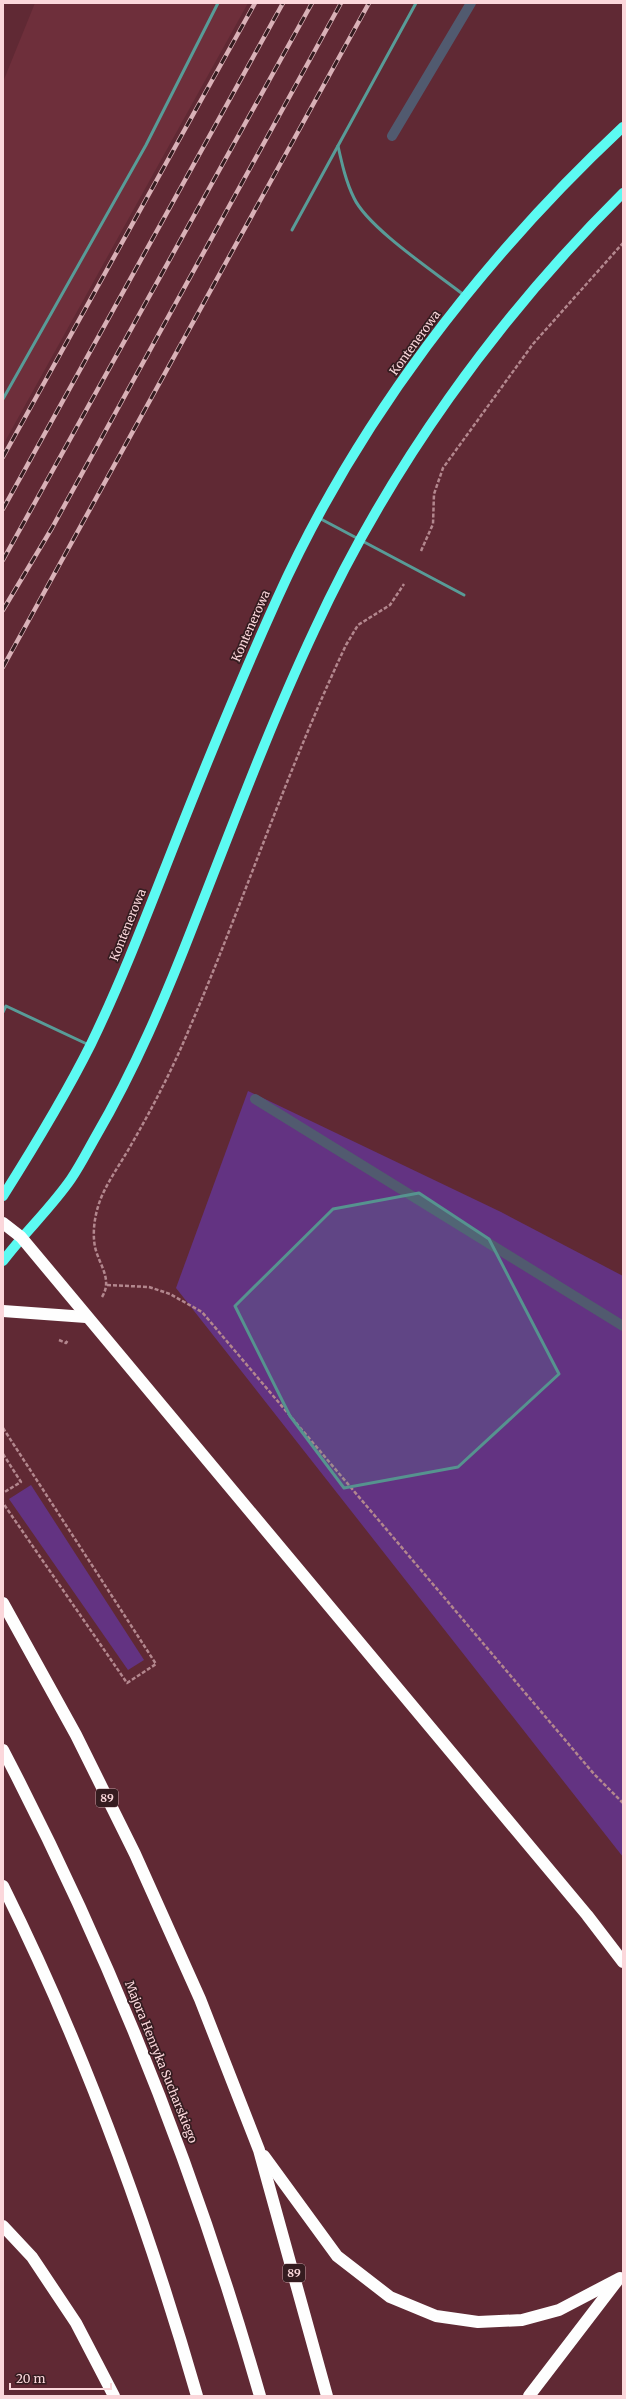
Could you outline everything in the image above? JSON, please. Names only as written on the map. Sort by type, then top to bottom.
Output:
[{"type":"highway","points":[[3,1223],[21,1237],[86,1317],[565,1889],[623,1962]]},
{"type":"highway","points":[[3,1311],[86,1317]]},
{"type":"highway","name":"89","points":[[3,1602],[76,1735],[135,1854],[200,1999],[259,2150],[327,2396]]},
{"type":"highway","name":"Majora Henryka Sucharskiego","points":[[3,1750],[85,1916],[134,2027],[188,2169],[242,2333],[260,2396]]},
{"type":"highway","points":[[3,1886],[65,2020],[117,2153],[151,2248],[198,2396]]},
{"type":"highway","points":[[259,2150],[336,2256],[390,2297],[436,2316],[478,2322],[522,2320],[560,2310],[622,2276]]},
{"type":"highway","points":[[3,2226],[32,2257],[76,2323],[114,2396]]},
{"type":"highway","points":[[529,2396],[622,2276]]},
{"type":"main road","name":"Kontenerowa","points":[[3,1196],[33,1148],[90,1045],[132,951],[209,756],[271,611],[318,518],[352,459],[397,389],[466,296],[526,226],[623,127]]},
{"type":"main road","points":[[3,1261],[21,1237],[70,1180],[117,1101],[167,994],[269,734],[315,628],[361,540],[432,424],[470,370],[539,284],[623,193]]},
{"type":"lane","points":[[3,399],[146,145],[218,3]]},
{"type":"lane","points":[[292,230],[416,3]]},
{"type":"lane","points":[[338,146],[349,186],[360,209],[384,232],[466,296]]},
{"type":"lane","points":[[318,518],[464,595]]},
{"type":"lane","points":[[3,1012],[6,1006],[90,1045]]},
{"type":"path","points":[[56,1339],[66,1343],[100,1300],[107,1285],[107,1278],[95,1246],[94,1237],[95,1218],[102,1197],[152,1107],[189,1030],[287,781],[346,645],[358,625],[390,605],[412,567],[433,524],[434,494],[443,468],[534,344],[623,243]]},
{"type":"path","points":[[107,1285],[149,1287],[170,1294],[202,1312],[594,1774],[623,1804]]},
{"type":"path","points":[[3,1428],[156,1664],[127,1683],[3,1503]]},
{"type":"path","points":[[3,1454],[21,1482],[3,1493]]},
{"type":"highlighted area","points":[[419,1193],[489,1239],[559,1374],[458,1467],[344,1488],[290,1416],[235,1306],[333,1209]]},
{"type":"shaded area","points":[[35,3],[248,3],[3,445],[3,82]]},
{"type":"shaded area","points":[[248,1091],[501,1212],[623,1276],[623,1857],[176,1288]]},
{"type":"shaded area","points":[[31,1485],[144,1660],[128,1670],[9,1499]]},
{"type":"waterway","points":[[392,136],[471,3]]},
{"type":"waterway","points":[[255,1099],[623,1326]]},
{"type":"railway","points":[[3,457],[255,3]]},
{"type":"railway","points":[[3,509],[283,3]]},
{"type":"railway","points":[[3,560],[312,3]]},
{"type":"railway","points":[[3,610],[52,528],[341,3]]},
{"type":"railway","points":[[3,667],[369,3]]}]
